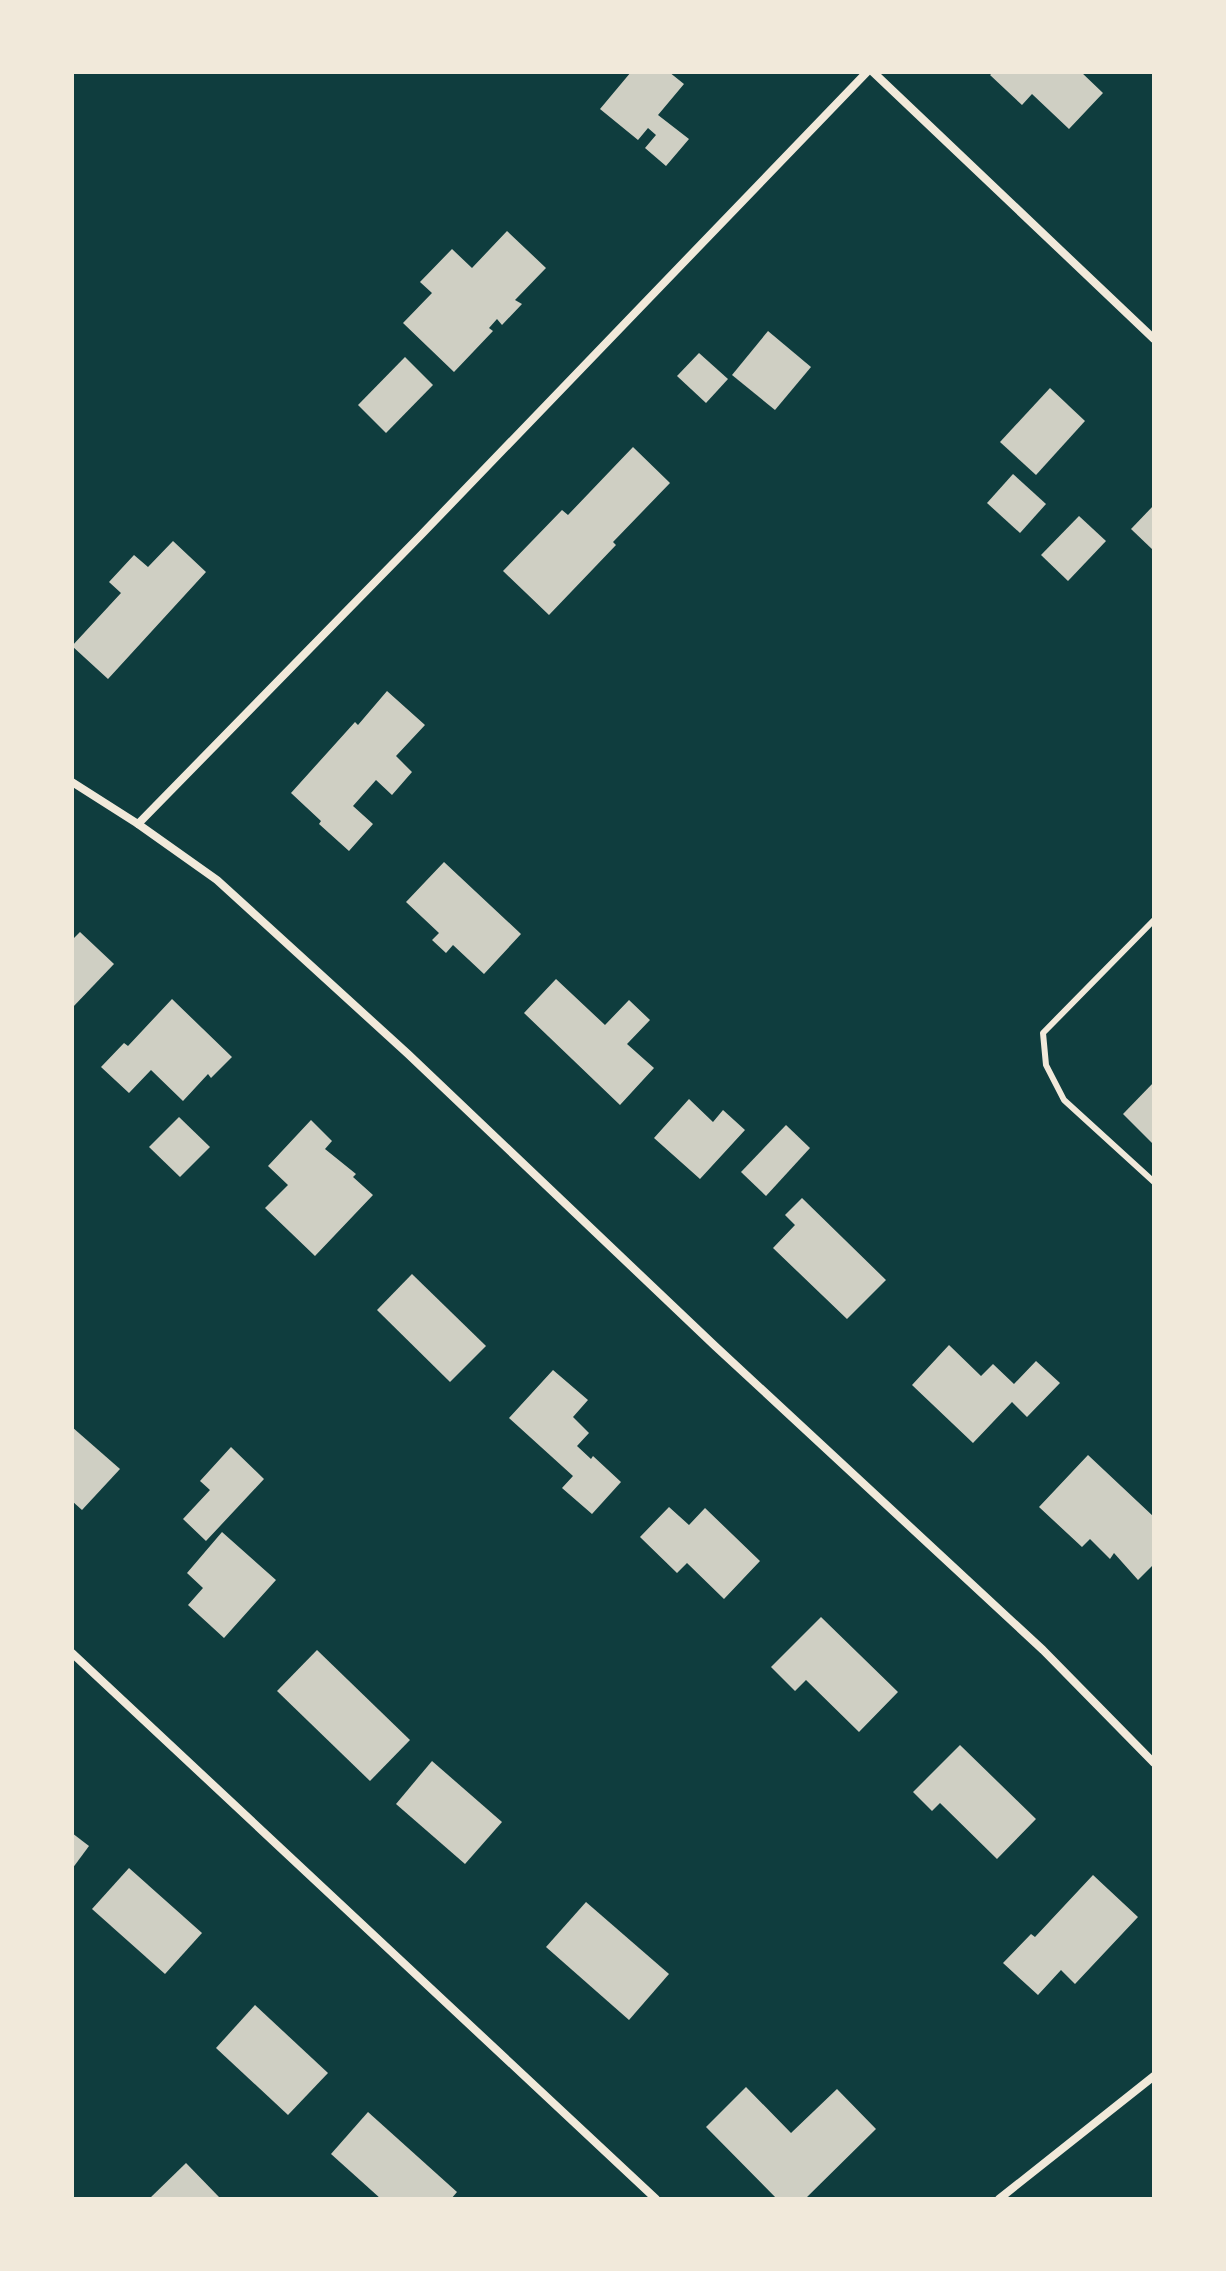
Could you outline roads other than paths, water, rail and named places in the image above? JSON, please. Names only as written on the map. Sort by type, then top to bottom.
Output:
[{"type":"street","points":[[138,824],[411,546],[867,72]]},
{"type":"street","points":[[873,72],[1154,339]]},
{"type":"street","points":[[72,782],[217,880],[408,1054],[715,1346],[1043,1650],[1154,1763]]},
{"type":"street","points":[[72,1653],[656,2199]]},
{"type":"street","points":[[999,2199],[1154,2076]]},
{"type":"lane","points":[[1154,920],[1043,1033],[1046,1065],[1064,1100],[1154,1182]]}]
